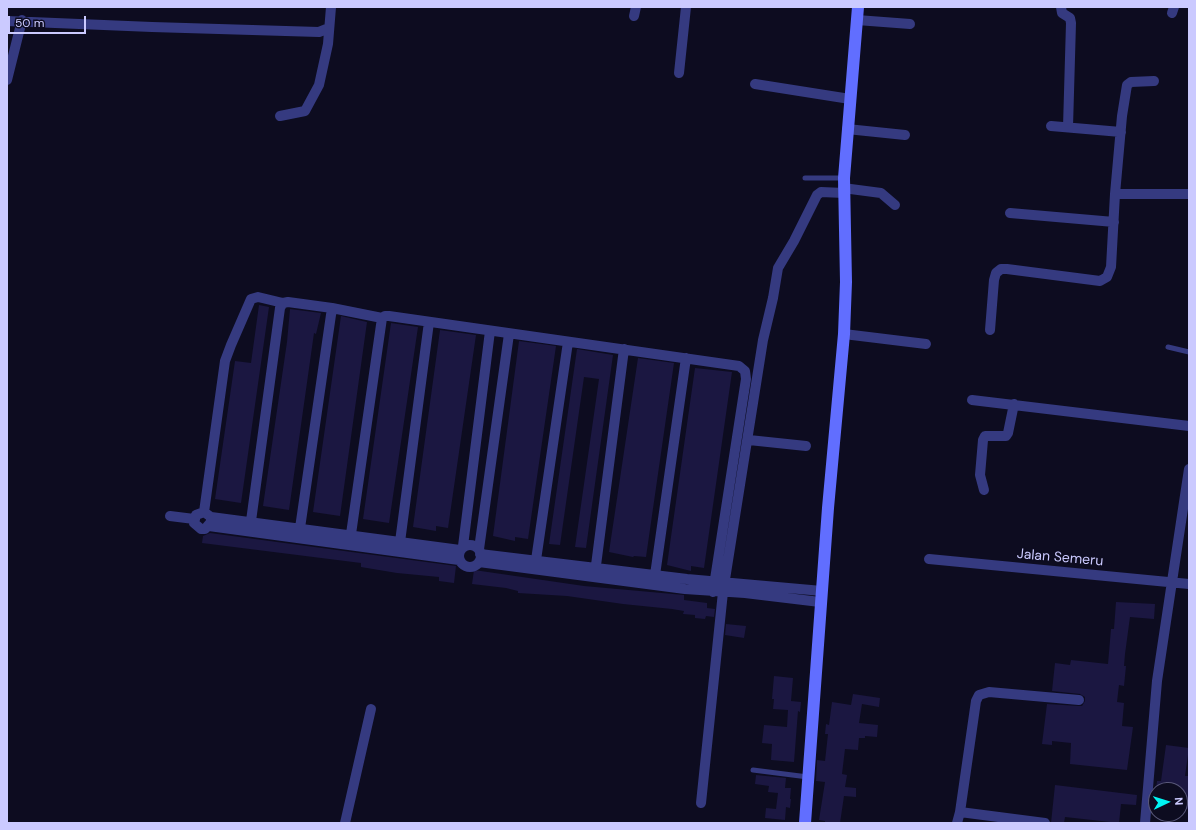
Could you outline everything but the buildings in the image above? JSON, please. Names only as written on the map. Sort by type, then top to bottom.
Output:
[{"type":"street","points":[[280,116],[301,112],[309,105],[318,85],[328,44],[332,7]]},
{"type":"street","points":[[678,73],[686,7]]},
{"type":"street","points":[[805,823],[821,596],[844,334],[846,282],[844,186],[847,129],[858,7]]},
{"type":"street","points":[[1061,7],[1062,13],[1070,18],[1071,23],[1068,127]]},
{"type":"street","points":[[7,20],[303,32],[319,32],[329,28]]},
{"type":"street","points":[[7,80],[22,20]]},
{"type":"street","points":[[857,20],[910,24]]},
{"type":"street","points":[[990,330],[996,273],[1000,269],[1100,281],[1107,277],[1111,267],[1115,194],[1127,85],[1131,82],[1154,81]]},
{"type":"street","points":[[755,84],[850,99]]},
{"type":"street","points":[[1051,126],[1121,132]]},
{"type":"street","points":[[847,129],[905,135]]},
{"type":"street","points":[[701,803],[723,592],[763,340],[773,298],[778,268],[794,241],[816,194],[844,186],[881,193],[896,205]]},
{"type":"street","points":[[1115,194],[1189,194]]},
{"type":"street","points":[[1010,213],[1114,222]]},
{"type":"street","points":[[194,519],[197,527],[201,529],[208,518],[225,361],[251,299],[258,298],[283,303],[288,302],[332,308],[382,318],[385,316],[624,349],[739,366],[745,371],[746,379],[713,592]]},
{"type":"street","points":[[251,521],[278,319],[283,303]]},
{"type":"street","points":[[300,528],[332,308]]},
{"type":"street","points":[[349,546],[382,318]]},
{"type":"street","points":[[400,542],[429,322]]},
{"type":"street","points":[[490,331],[461,552],[461,564],[471,567],[479,555],[508,334]]},
{"type":"street","points":[[844,334],[926,344]]},
{"type":"street","points":[[536,560],[568,342]]},
{"type":"street","points":[[595,573],[624,349]]},
{"type":"street","points":[[655,575],[686,358]]},
{"type":"street","points":[[972,400],[1187,425]]},
{"type":"street","points":[[984,490],[980,474],[983,440],[985,436],[1006,436],[1008,433],[1014,404]]},
{"type":"street","points":[[748,440],[806,446]]},
{"type":"street","points":[[476,442],[494,443]]},
{"type":"street","points":[[1145,823],[1166,582],[1189,470]]},
{"type":"street","points":[[194,519],[199,512],[208,518],[349,546],[461,552],[471,545],[479,555],[713,592],[723,592],[746,588]]},
{"type":"street","points":[[170,516],[194,519]]},
{"type":"street","points":[[208,518],[251,521],[461,552]]},
{"type":"street","points":[[479,555],[536,560],[595,573],[655,575],[725,582],[746,588],[821,596]]},
{"type":"street","name":"Jalan Semeru","points":[[929,560],[1189,584]]},
{"type":"street","points":[[957,823],[960,812],[976,701],[979,694],[989,692],[1078,700]]},
{"type":"street","points":[[345,823],[371,708]]},
{"type":"street","points":[[960,812],[1045,823]]},
{"type":"lane","points":[[805,178],[844,186]]},
{"type":"lane","points":[[1168,347],[1189,352]]},
{"type":"lane","points":[[753,770],[808,777]]}]
